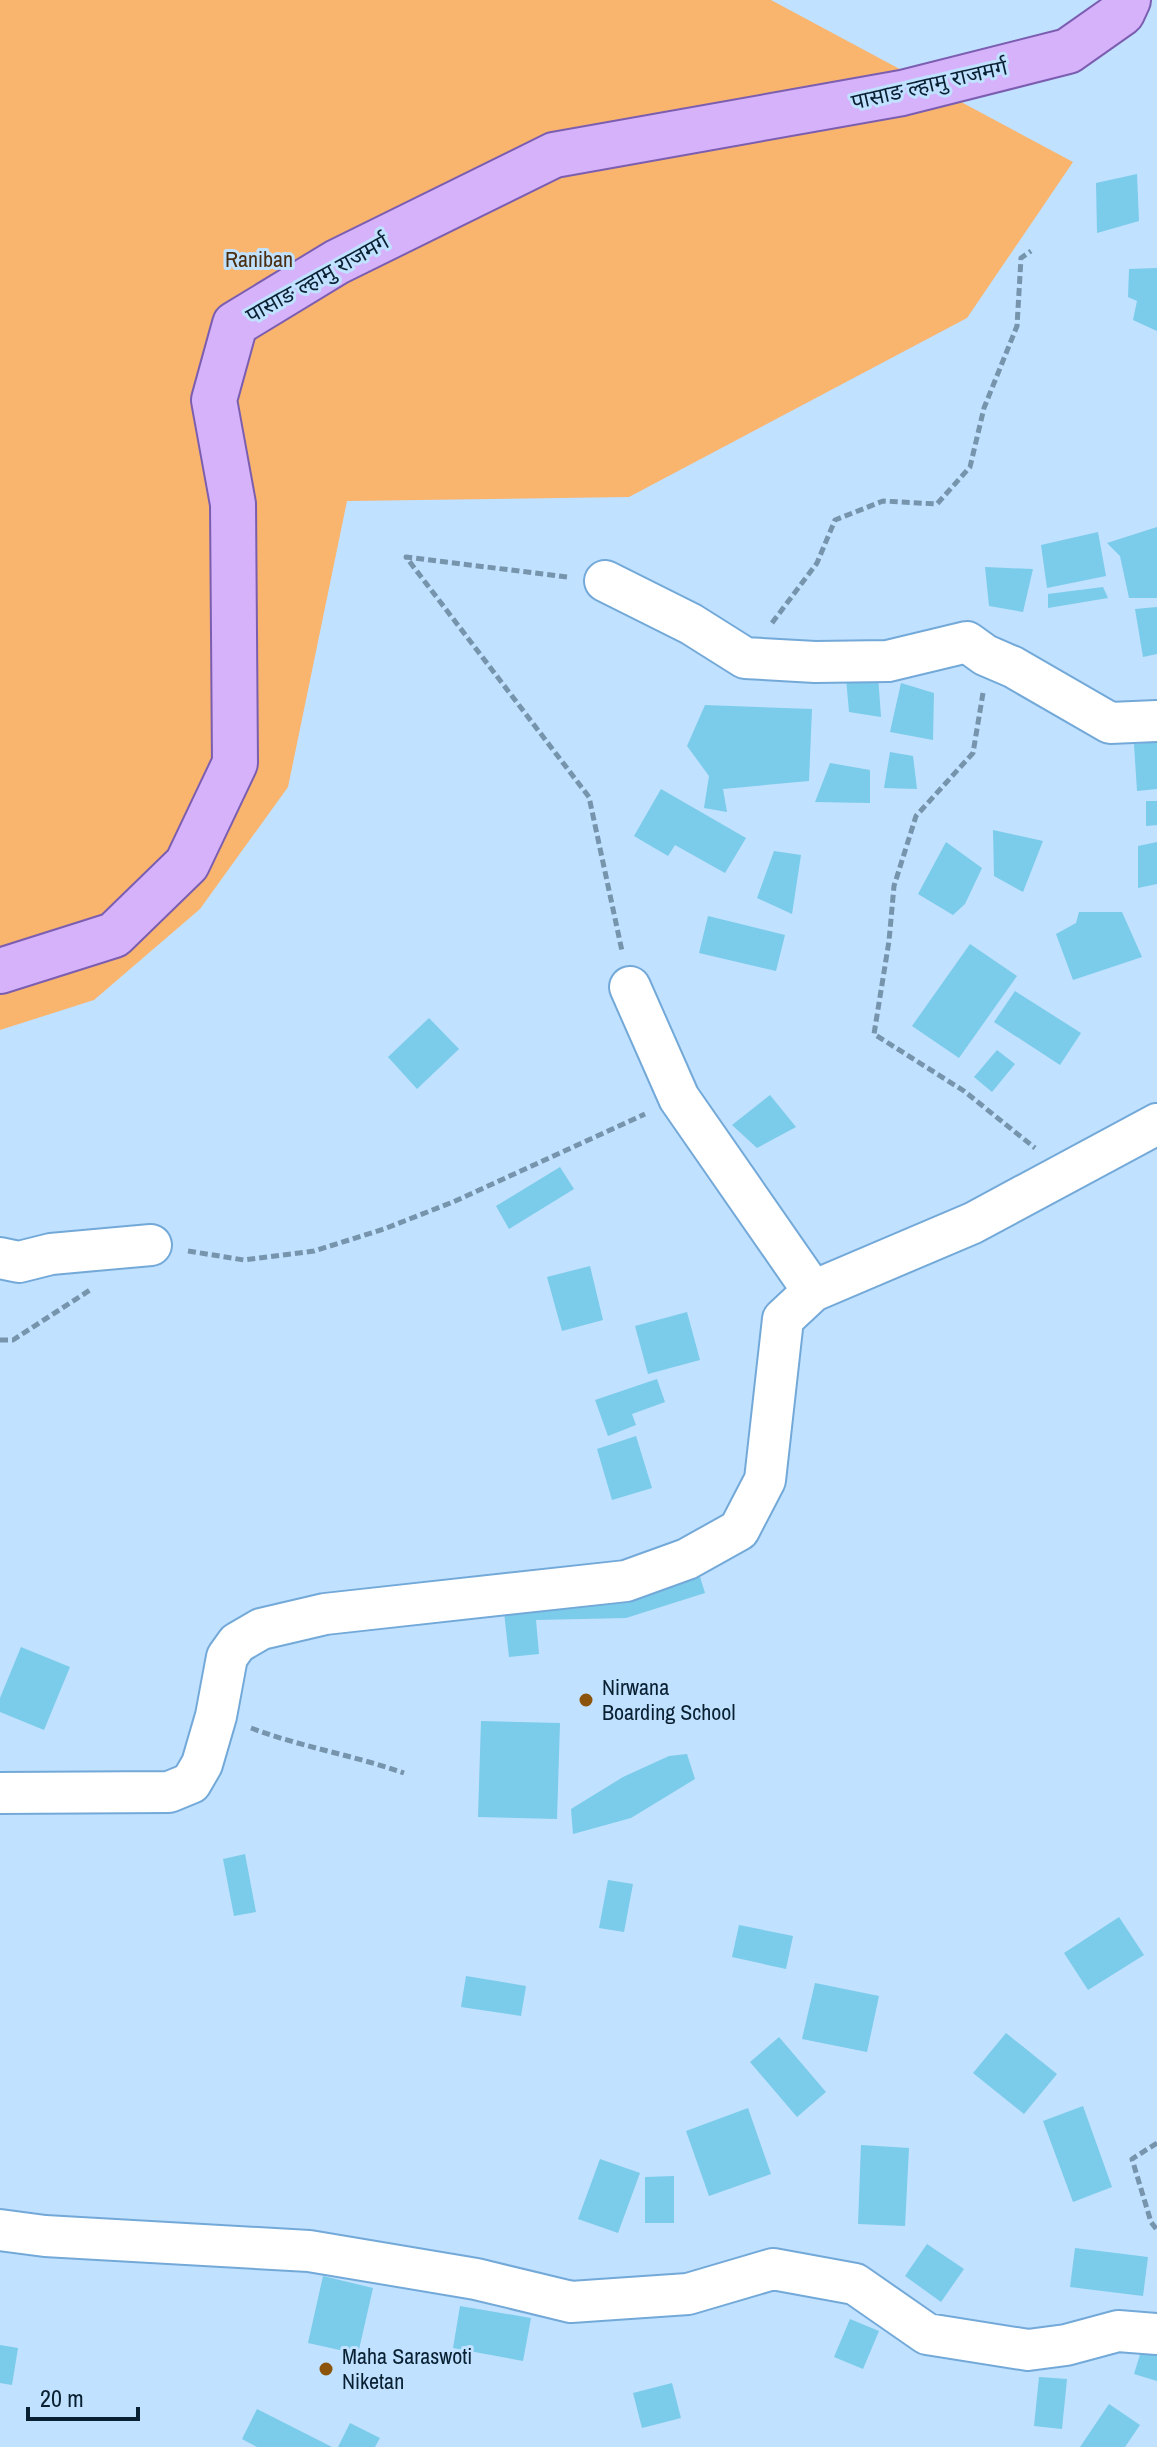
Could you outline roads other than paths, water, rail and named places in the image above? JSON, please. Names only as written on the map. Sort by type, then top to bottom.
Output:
[{"type":"main road","name":"पासाङ ल्हामु राजमर्ग","points":[[0,971],[114,935],[187,864],[235,763],[233,504],[214,400],[235,324],[337,262],[554,155],[902,93],[1068,51],[1122,13],[1128,0]]},
{"type":"street","points":[[605,581],[691,624],[745,658],[815,662],[888,661],[967,642],[985,655],[1013,667],[1110,723],[1157,721]]},
{"type":"street","points":[[630,987],[679,1098],[813,1291]]},
{"type":"street","points":[[0,1793],[169,1792],[191,1783],[202,1764],[216,1716],[227,1657],[237,1643],[261,1629],[325,1614],[626,1581],[687,1559],[739,1530],[765,1480],[783,1319],[813,1291],[973,1223],[1157,1124]]},
{"type":"street","points":[[0,1258],[19,1262],[51,1254],[151,1245]]},
{"type":"street","points":[[0,2230],[45,2236],[309,2251],[476,2279],[571,2302],[688,2294],[773,2269],[855,2284],[927,2334],[1028,2350],[1066,2345],[1118,2331],[1157,2334]]},
{"type":"place","name":"Nirwana Boarding School","points":[[586,1700]]},
{"type":"place","name":"Maha Saraswoti Niketan","points":[[326,2369]]},
{"type":"park label","name":"Raniban","points":[[259,259]]}]
